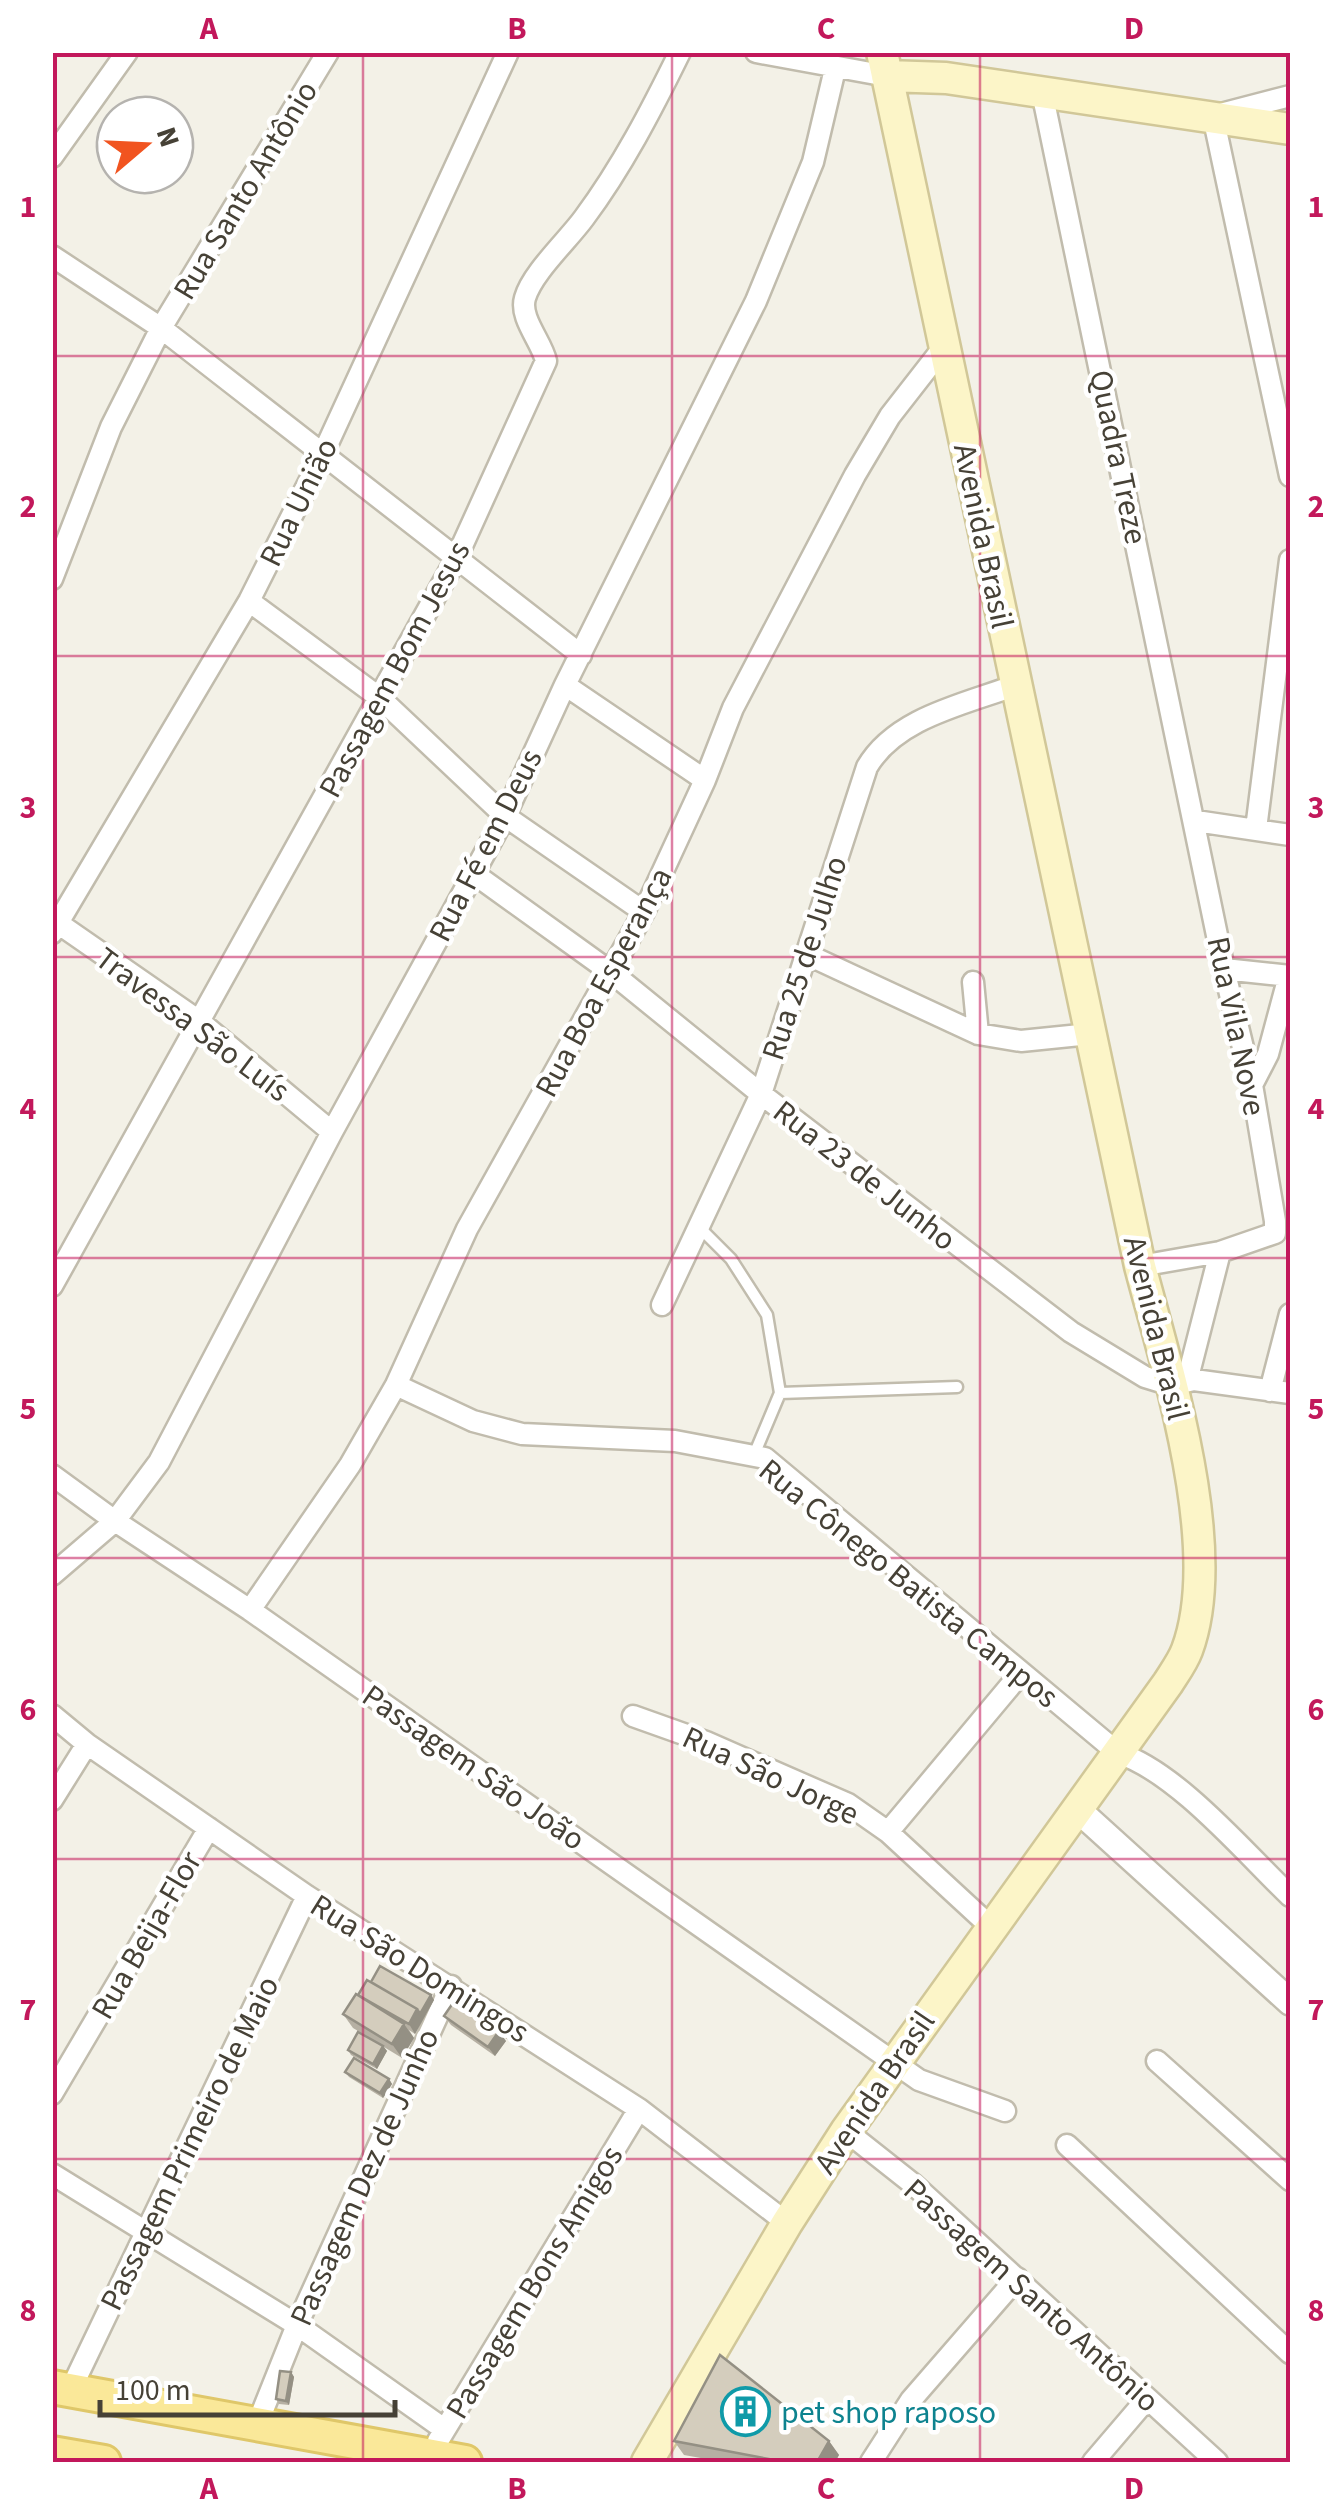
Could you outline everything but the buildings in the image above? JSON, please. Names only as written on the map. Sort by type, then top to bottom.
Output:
[{"type":"main road","points":[[884,64],[926,76],[1290,129]]},
{"type":"main road","name":"Avenida Brasil","points":[[647,2462],[787,2222],[846,2131],[1168,1683],[1186,1654],[1193,1631],[1198,1536],[1179,1383],[1140,1266],[884,64]]},
{"type":"main road","points":[[62,2389],[257,2424],[438,2443],[465,2462]]},
{"type":"main road","points":[[64,2458],[104,2462]]},
{"type":"street","points":[[52,157],[128,52]]},
{"type":"street","name":"Rua Santo Antônio","points":[[52,579],[112,428],[161,328],[328,52]]},
{"type":"street","name":"Rua União","points":[[54,925],[249,601],[322,456],[508,52]]},
{"type":"street","name":"Passagem Bom Jesus","points":[[52,1286],[456,559],[546,361],[542,344],[524,312],[523,300],[586,216],[652,108],[680,52]]},
{"type":"street","points":[[756,52],[835,69],[884,64]]},
{"type":"street","name":"Rua Fé em Deus","points":[[52,1575],[115,1521],[160,1462],[332,1132],[505,816],[565,685],[756,301],[813,162],[835,69]]},
{"type":"street","name":"Quadra Treze","points":[[1042,92],[1196,821]]},
{"type":"street","points":[[1290,96],[1213,116],[1290,476]]},
{"type":"street","points":[[52,256],[161,328],[582,656]]},
{"type":"street","name":"Rua Boa Esperança","points":[[250,1610],[350,1465],[396,1385],[467,1229],[644,912],[705,780],[733,708],[855,474],[890,416],[943,348]]},
{"type":"street","points":[[1256,829],[1290,560]]},
{"type":"street","points":[[249,601],[380,698],[505,816],[644,912]]},
{"type":"street","points":[[565,685],[705,780]]},
{"type":"street","name":"Rua 25 de Julho","points":[[662,1305],[665,1273],[699,1227],[761,1094],[867,767],[875,753],[916,724],[1016,686]]},
{"type":"street","points":[[1196,821],[1290,835]]},
{"type":"street","name":"Rua Vila Nove","points":[[1140,1266],[1220,1252],[1283,1235],[1224,969],[1196,821]]},
{"type":"street","name":"Rua 23 de Junho","points":[[473,873],[612,973],[761,1094],[1071,1332],[1145,1377],[1280,1392]]},
{"type":"street","name":"Travessa São Luís","points":[[54,925],[199,1021],[332,1132]]},
{"type":"street","points":[[806,954],[978,1034],[1021,1041],[1090,1034]]},
{"type":"street","points":[[1224,969],[1290,976],[1268,1054],[1252,1084]]},
{"type":"street","points":[[973,982],[978,1034]]},
{"type":"street","points":[[1179,1383],[1220,1252]]},
{"type":"street","points":[[1280,1392],[1290,1314]]},
{"type":"street","name":"Rua Cônego Batista Campos","points":[[396,1385],[473,1421],[522,1434],[675,1441],[765,1458],[1118,1753],[1132,1757],[1196,1805],[1242,1845],[1290,1896]]},
{"type":"street","name":"Passagem São João","points":[[52,1475],[919,2080],[1006,2111]]},
{"type":"street","points":[[888,1832],[1021,1673]]},
{"type":"street","name":"Rua São Domingos","points":[[52,1715],[87,1744],[307,1896],[640,2109],[787,2222]]},
{"type":"street","name":"Rua São Jorge","points":[[634,1716],[813,1786],[848,1804],[888,1832],[991,1926]]},
{"type":"street","points":[[52,1800],[87,1744]]},
{"type":"street","points":[[1076,1808],[1290,2002]]},
{"type":"street","name":"Rua Beija-Flor","points":[[52,2094],[208,1828]]},
{"type":"street","name":"Passagem Primeiro de Maio","points":[[62,2389],[146,2234],[307,1896]]},
{"type":"street","name":"Passagem Dez de Junho","points":[[257,2424],[296,2325],[451,1986]]},
{"type":"street","points":[[1157,2061],[1290,2180]]},
{"type":"street","name":"Passagem Bons Amigos","points":[[438,2443],[640,2109]]},
{"type":"street","name":"Passagem Santo Antônio","points":[[846,2131],[913,2184],[1217,2462]]},
{"type":"street","points":[[1067,2145],[1290,2353]]},
{"type":"street","points":[[52,2174],[296,2325],[438,2443]]},
{"type":"street","points":[[870,2462],[911,2400],[1017,2278]]},
{"type":"street","points":[[1093,2462],[1146,2400]]},
{"type":"lane","points":[[699,1227],[731,1259],[767,1315],[780,1393],[753,1456]]},
{"type":"lane","points":[[780,1393],[957,1388]]},
{"type":"place","name":"pet shop raposo","points":[[746,2412]]}]
